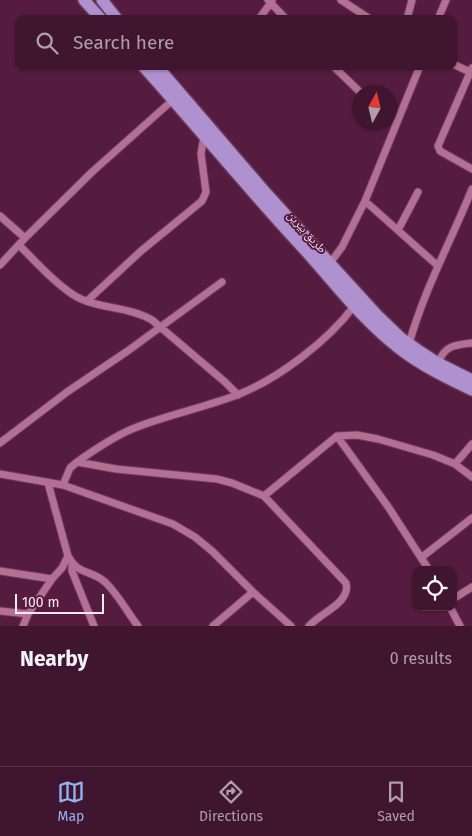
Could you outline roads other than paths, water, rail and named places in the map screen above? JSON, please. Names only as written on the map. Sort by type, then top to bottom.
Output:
[{"type":"main road","points":[[84,0],[97,15]]},
{"type":"main road","points":[[102,0],[114,15]]},
{"type":"main road","name":"طريق بيرين","points":[[147,70],[177,97],[286,223],[354,306],[399,349],[439,375],[472,390]]},
{"type":"main road","name":"طريق بيرين","points":[[160,70],[204,136],[286,223],[330,263],[377,315],[409,344],[438,363],[472,380]]},
{"type":"street","points":[[341,0],[364,15]]},
{"type":"street","points":[[409,15],[412,0]]},
{"type":"street","points":[[440,15],[446,0]]},
{"type":"street","points":[[261,15],[270,1],[282,15]]},
{"type":"street","points":[[457,65],[471,70],[438,146],[440,151],[472,169]]},
{"type":"street","points":[[337,70],[353,85]]},
{"type":"street","points":[[397,124],[418,70]]},
{"type":"street","points":[[0,265],[92,172],[177,97]]},
{"type":"street","points":[[330,263],[342,247],[365,201],[395,130]]},
{"type":"street","points":[[87,301],[141,251],[202,201],[206,192],[201,154],[204,136]]},
{"type":"street","points":[[409,344],[415,322],[472,189]]},
{"type":"street","points":[[398,230],[418,192]]},
{"type":"street","points":[[365,201],[438,266]]},
{"type":"street","points":[[0,216],[25,238]]},
{"type":"street","points":[[19,245],[78,298],[146,316],[238,395]]},
{"type":"street","points":[[0,442],[222,282]]},
{"type":"street","points":[[63,485],[70,468],[77,462],[94,450],[132,429],[238,395],[280,372],[338,327],[354,306]]},
{"type":"street","points":[[438,363],[441,354],[447,348],[472,343]]},
{"type":"street","points":[[264,496],[337,436],[357,435],[378,439],[433,455],[455,464],[472,477]]},
{"type":"street","points":[[337,436],[362,469],[422,557],[426,566]]},
{"type":"street","points":[[455,464],[472,444]]},
{"type":"street","points":[[77,462],[217,479],[264,496],[346,583],[347,593],[345,597],[309,626]]},
{"type":"street","points":[[0,474],[63,485],[130,507],[173,524],[206,546],[291,626]]},
{"type":"street","points":[[48,483],[68,556],[72,564],[72,572],[94,626]]},
{"type":"street","points":[[422,557],[472,518]]},
{"type":"street","points":[[23,626],[28,614],[52,579],[62,568],[68,556]]},
{"type":"street","points":[[72,564],[106,583],[138,626]]},
{"type":"street","points":[[0,571],[52,579]]},
{"type":"street","points":[[457,596],[472,587]]},
{"type":"street","points":[[214,626],[253,592]]},
{"type":"street","points":[[0,611],[28,614]]},
{"type":"street","points":[[452,611],[460,626]]}]
